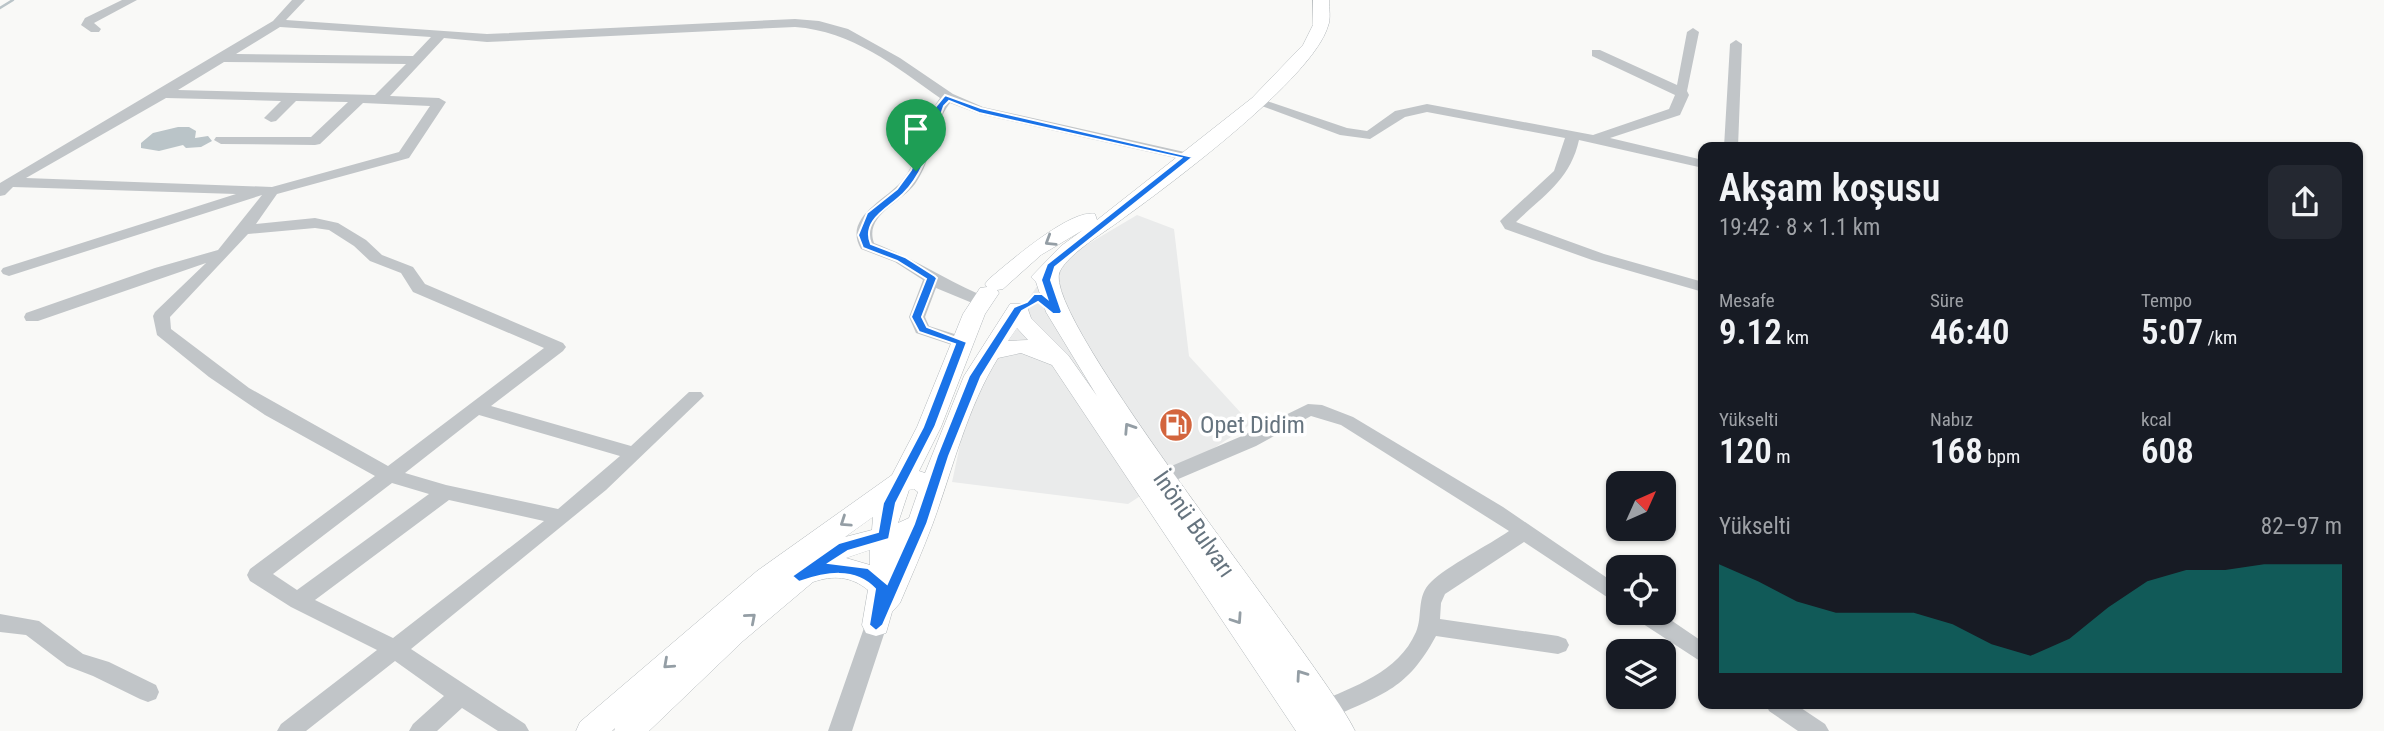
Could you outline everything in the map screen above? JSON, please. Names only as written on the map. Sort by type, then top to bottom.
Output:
[{"type":"main road","points":[[989,293],[988,298],[995,306],[1018,309],[1043,298],[1051,266],[1258,102],[1310,47],[1321,25],[1321,0]]},
{"type":"main road","points":[[876,625],[882,587],[887,512],[929,427],[961,342],[989,293],[1034,251],[1144,182],[1172,170]]},
{"type":"main road","name":"İnönü Bulvarı","points":[[1051,266],[1043,298],[1326,724]]},
{"type":"main road","points":[[989,293],[1017,279],[1043,298]]},
{"type":"main road","points":[[876,625],[920,524],[975,376],[1018,309]]},
{"type":"main road","name":"İnönü Bulvarı","points":[[1018,309],[1021,320],[1060,360],[1326,724]]},
{"type":"main road","points":[[989,352],[1022,346],[1035,348],[1060,360]]},
{"type":"main road","points":[[591,731],[766,578],[868,508],[900,482],[918,480],[932,488]]},
{"type":"main road","points":[[629,731],[733,633],[799,576],[844,547],[905,531],[920,524]]},
{"type":"main road","points":[[799,576],[817,569],[863,571],[882,587]]},
{"type":"street","points":[[95,29],[87,25],[89,21],[131,0]]},
{"type":"street","points":[[4,187],[225,58],[278,23],[284,13],[299,0]]},
{"type":"street","points":[[278,23],[487,38],[734,25],[820,25],[844,32],[948,97],[979,110],[1189,157]]},
{"type":"street","points":[[1594,139],[1675,112],[1682,95],[1680,91],[1684,85],[1693,32]]},
{"type":"street","points":[[379,99],[441,34]]},
{"type":"street","points":[[1731,142],[1736,44]]},
{"type":"street","points":[[1596,53],[1680,91]]},
{"type":"street","points":[[225,58],[416,60]]},
{"type":"street","points":[[9,271],[263,191],[404,155],[439,102],[163,94]]},
{"type":"street","points":[[271,118],[293,97]]},
{"type":"street","points":[[948,97],[940,106],[923,156],[911,179],[870,215],[863,235],[867,246],[901,259],[932,278],[989,293]]},
{"type":"street","points":[[221,140],[315,141],[360,98]]},
{"type":"street","points":[[1258,102],[1345,132],[1370,135],[1400,114],[1427,108],[1594,139],[1698,163]]},
{"type":"street","points":[[1573,135],[1567,160],[1560,173],[1508,221],[1510,226],[1598,257],[1698,286]]},
{"type":"street","points":[[4,187],[263,191]]},
{"type":"street","points":[[263,191],[246,230],[228,252],[161,316],[163,331],[225,380],[271,410],[389,475],[446,492],[560,517]]},
{"type":"street","points":[[246,230],[315,223],[333,226],[360,243],[376,258],[407,271],[419,288],[557,347],[257,575],[298,601],[393,648],[517,731]]},
{"type":"street","points":[[33,317],[162,271],[228,252]]},
{"type":"street","points":[[932,278],[917,317],[922,329],[961,342]]},
{"type":"street","points":[[289,731],[560,517],[695,396]]},
{"type":"street","points":[[475,408],[633,453]]},
{"type":"street","points":[[1162,478],[1248,441],[1308,410],[1322,411],[1347,421],[1525,531],[1606,588]]},
{"type":"street","points":[[298,601],[446,492]]},
{"type":"street","points":[[1326,724],[1388,681],[1413,657],[1428,626],[1430,603],[1438,588],[1525,531]]},
{"type":"street","points":[[0,623],[31,627],[75,660],[101,669],[148,692]]},
{"type":"street","points":[[841,731],[876,625]]},
{"type":"street","points":[[1661,625],[1698,651]]},
{"type":"street","points":[[1428,626],[1558,645]]},
{"type":"street","points":[[421,731],[460,695]]},
{"type":"street","points":[[1784,709],[1817,731]]},
{"type":"shaded area","points":[[189,127],[196,131],[195,138],[208,136],[212,141],[201,147],[186,148],[183,145],[159,151],[141,148],[141,143],[153,133]]},
{"type":"shaded area","points":[[1137,215],[1174,229],[1189,356],[1251,424],[1128,504],[952,482],[975,376],[1051,266]]},
{"type":"waterway","points":[[0,8],[13,0]]},
{"type":"place","name":"Opet Didim","points":[[1176,425]]},
{"type":"route","points":[[948,97],[979,110],[1189,157],[1150,190],[1058,258],[1051,266],[1046,280],[1056,312],[1038,296],[1031,304],[1018,309],[989,352],[975,376],[943,456],[920,524],[876,625],[877,605],[882,587],[872,576],[863,571],[830,568],[817,569],[799,576],[823,558],[844,547],[884,536],[890,503],[929,427],[961,342],[922,329],[917,317],[932,278],[901,259],[867,246],[864,241],[863,235],[870,215],[901,191],[916,171],[940,106],[948,97]]}]
